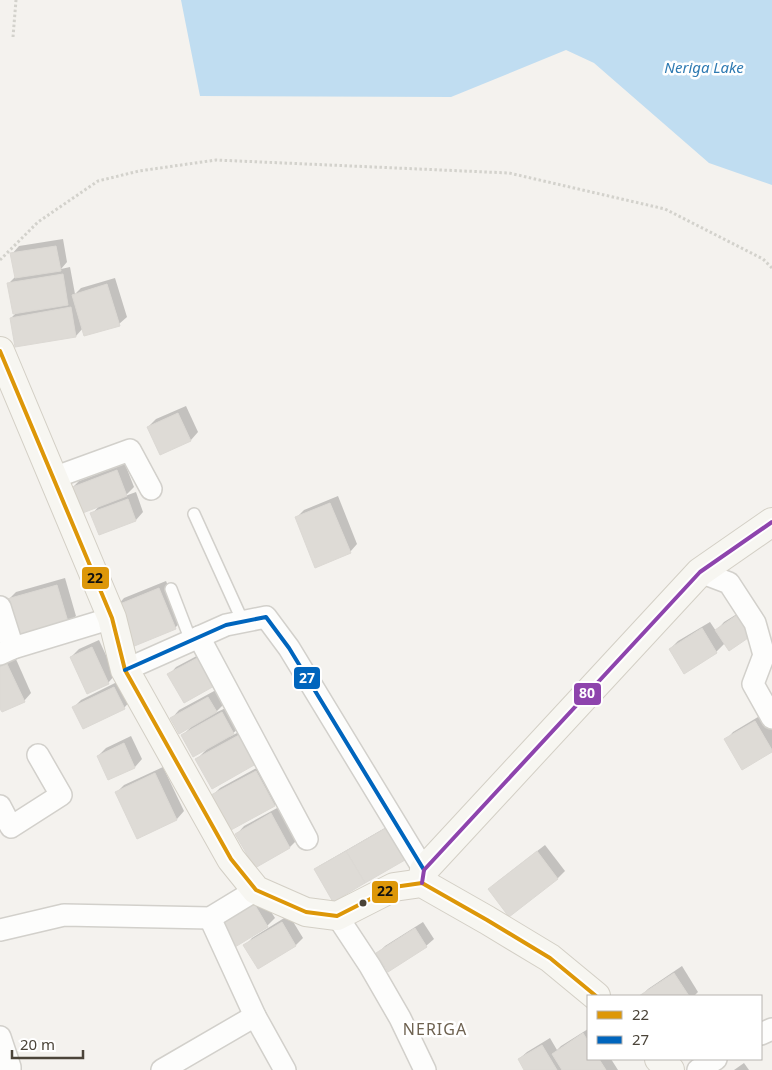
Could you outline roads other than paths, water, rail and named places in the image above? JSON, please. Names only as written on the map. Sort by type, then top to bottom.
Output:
[{"type":"street","points":[[0,351],[112,618],[126,670],[231,860],[256,890],[306,912],[337,916],[394,887],[423,877],[700,572],[772,522]]},
{"type":"street","points":[[53,478],[130,450],[151,489]]},
{"type":"street","points":[[700,572],[729,583],[754,622],[764,655],[762,680],[772,718]]},
{"type":"street","points":[[0,607],[7,651],[112,618]]},
{"type":"street","points":[[126,670],[226,625],[266,617],[289,648],[423,877],[487,920],[550,958],[595,995]]},
{"type":"street","points":[[195,639],[307,839]]},
{"type":"street","points":[[0,806],[11,827],[61,795],[38,755]]},
{"type":"street","points":[[0,930],[64,915],[210,918],[256,890]]},
{"type":"street","points":[[337,916],[370,966],[400,1018],[425,1070]]},
{"type":"street","points":[[210,918],[255,1016],[285,1070]]},
{"type":"street","points":[[162,1070],[255,1016]]},
{"type":"street","points":[[0,1037],[10,1070]]},
{"type":"street","points":[[660,1060],[670,1070]]},
{"type":"street","points":[[698,1070],[714,1060]]},
{"type":"lane","points":[[194,514],[242,622]]},
{"type":"lane","points":[[171,589],[195,639]]},
{"type":"water","name":"Neriga Lake","points":[[181,0],[772,0],[772,185],[709,163],[594,63],[566,50],[451,97],[200,96]]},
{"type":"district","name":"NERIGA","points":[[435,1029]]}]
